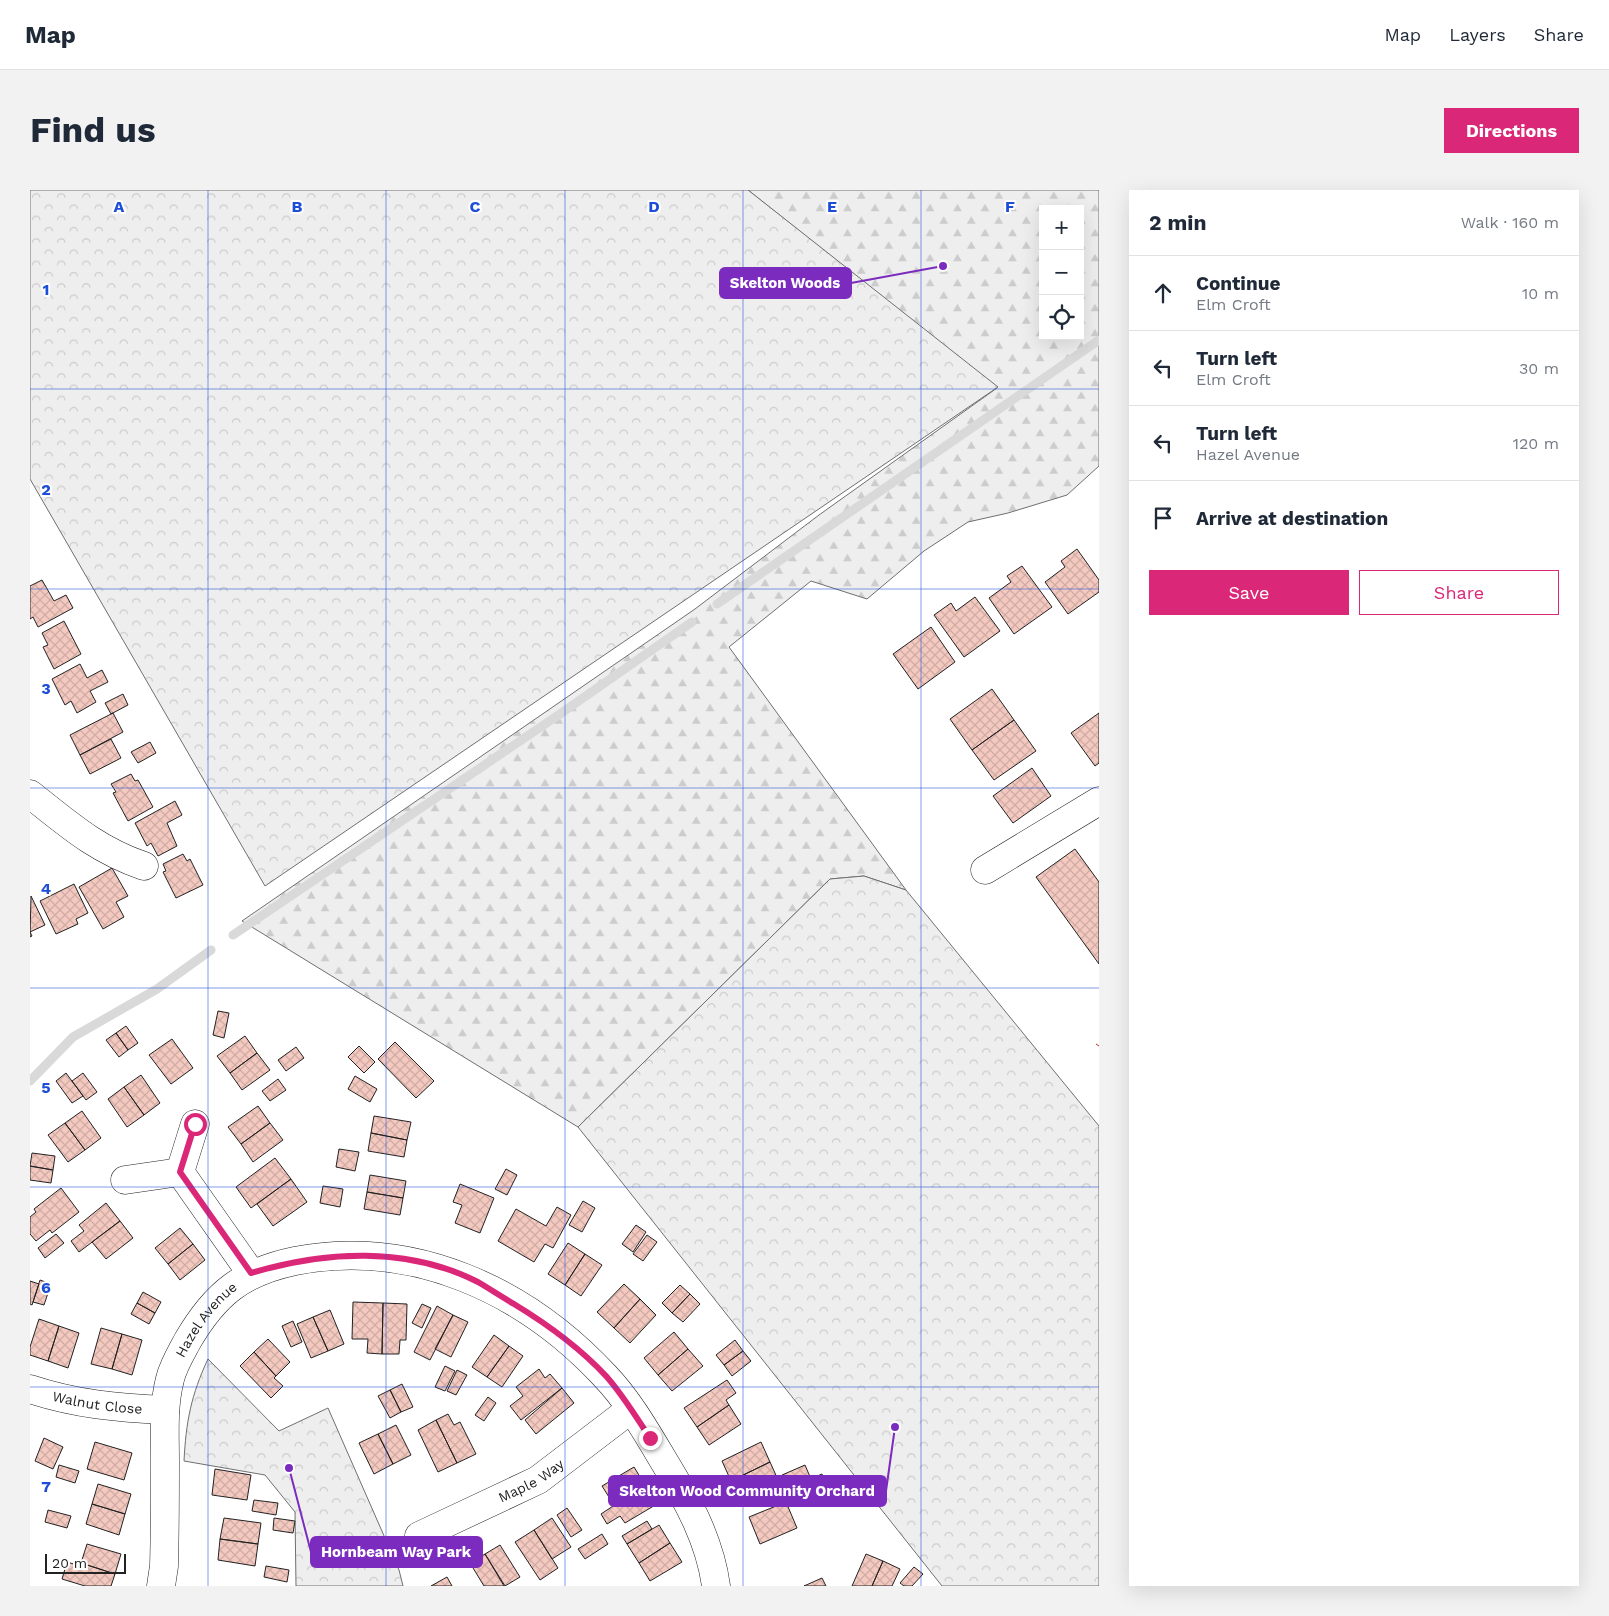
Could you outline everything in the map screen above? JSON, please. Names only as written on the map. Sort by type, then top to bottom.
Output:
[{"type":"street","points":[[30,794],[90,842],[118,857],[144,866]]},
{"type":"street","points":[[985,870],[1099,801]]},
{"type":"street","points":[[180,1172],[195,1124]]},
{"type":"street","points":[[125,1180],[180,1172]]},
{"type":"street","points":[[180,1172],[251,1273]]},
{"type":"street","name":"Hazel Avenue","points":[[161,1586],[164,1566],[165,1410],[170,1379],[180,1355],[203,1315],[223,1292],[251,1273],[316,1257],[351,1255],[388,1257],[449,1270],[484,1286],[529,1313],[572,1343],[607,1377],[631,1409],[678,1484],[703,1535],[713,1566],[716,1586]]},
{"type":"street","name":"Walnut Close","points":[[30,1389],[82,1403],[115,1408],[165,1410]]},
{"type":"street","name":"Maple Way","points":[[419,1536],[538,1480],[631,1409]]},
{"type":"green space","points":[[30,190],[748,190],[998,387],[265,886],[30,479]]},
{"type":"green space","points":[[748,190],[1099,190],[1099,466],[1067,495],[1008,513],[968,522],[924,551],[867,599],[811,581],[729,647],[906,890],[864,876],[830,879],[578,1127],[242,921],[695,609],[819,515],[997,388]]},
{"type":"green space","points":[[864,876],[906,890],[1099,1126],[1099,1586],[942,1586],[578,1127],[830,879]]},
{"type":"green space","points":[[208,1359],[279,1431],[328,1408],[399,1570],[403,1586],[296,1586],[295,1512],[265,1475],[184,1461],[190,1409],[197,1385]]},
{"type":"building","points":[[1077,549],[1099,580],[1099,592],[1068,614],[1045,582],[1065,567],[1061,561]]},
{"type":"building","points":[[1022,566],[1052,607],[1014,634],[989,598],[1011,582],[1007,576]]},
{"type":"building","points":[[42,580],[54,601],[66,595],[73,608],[38,627],[33,617],[30,619],[30,586]]},
{"type":"building","points":[[975,597],[1000,631],[964,657],[934,615],[951,603],[956,611]]},
{"type":"building","points":[[64,621],[81,654],[54,669],[43,647],[48,645],[42,633]]},
{"type":"building","points":[[931,627],[955,662],[918,689],[893,654]]},
{"type":"building","points":[[80,664],[87,678],[102,670],[108,682],[90,691],[96,702],[77,713],[71,701],[65,705],[52,679]]},
{"type":"building","points":[[992,689],[1014,720],[972,750],[950,719]]},
{"type":"building","points":[[123,694],[128,705],[111,714],[105,703]]},
{"type":"building","points":[[113,713],[123,732],[80,755],[70,735]]},
{"type":"building","points":[[1099,713],[1099,763],[1095,766],[1071,733]]},
{"type":"building","points":[[1014,720],[1036,751],[994,780],[972,750]]},
{"type":"building","points":[[111,739],[121,758],[90,774],[80,755]]},
{"type":"building","points":[[150,742],[156,753],[138,763],[131,752]]},
{"type":"building","points":[[1032,768],[1051,796],[1013,823],[993,796]]},
{"type":"building","points":[[131,774],[135,781],[138,780],[153,807],[128,821],[113,793],[116,792],[111,784]]},
{"type":"building","points":[[175,801],[182,815],[167,823],[177,846],[158,856],[151,843],[147,846],[135,823]]},
{"type":"building","points":[[1075,849],[1099,882],[1099,964],[1036,877]]},
{"type":"building","points":[[183,854],[187,861],[190,859],[203,885],[176,898],[163,872],[166,871],[163,864]]},
{"type":"building","points":[[112,868],[128,896],[116,902],[124,917],[103,929],[79,887]]},
{"type":"building","points":[[74,884],[88,913],[76,919],[78,924],[56,934],[40,901]]},
{"type":"building","points":[[31,896],[45,925],[30,932]]},
{"type":"building","points":[[218,1011],[229,1013],[224,1038],[213,1035]]},
{"type":"building","points":[[126,1026],[138,1043],[128,1050],[116,1033]]},
{"type":"building","points":[[116,1033],[128,1050],[119,1057],[106,1040]]},
{"type":"building","points":[[245,1036],[257,1053],[230,1073],[217,1056]]},
{"type":"building","points":[[172,1039],[193,1068],[171,1084],[149,1055]]},
{"type":"building","points":[[395,1042],[434,1081],[416,1098],[378,1059]]},
{"type":"building","points":[[359,1046],[375,1062],[364,1073],[348,1057]]},
{"type":"building","points":[[296,1047],[304,1058],[286,1071],[278,1060]]},
{"type":"building","points":[[257,1053],[270,1070],[242,1090],[230,1073]]},
{"type":"building","points":[[66,1073],[83,1096],[72,1103],[56,1081]]},
{"type":"building","points":[[83,1073],[97,1092],[86,1100],[72,1081]]},
{"type":"building","points":[[141,1075],[160,1103],[144,1115],[124,1087]]},
{"type":"building","points":[[355,1076],[377,1089],[370,1102],[348,1089]]},
{"type":"building","points":[[278,1079],[286,1090],[270,1101],[262,1091]]},
{"type":"building","points":[[124,1087],[144,1115],[127,1127],[108,1099]]},
{"type":"building","points":[[258,1106],[270,1123],[241,1144],[228,1127]]},
{"type":"building","points":[[82,1111],[101,1138],[85,1150],[65,1123]]},
{"type":"building","points":[[374,1116],[411,1122],[407,1140],[371,1133]]},
{"type":"building","points":[[65,1123],[85,1150],[68,1162],[48,1135]]},
{"type":"building","points":[[270,1123],[283,1140],[253,1162],[241,1144]]},
{"type":"building","points":[[371,1133],[407,1140],[404,1157],[368,1151]]},
{"type":"building","points":[[339,1149],[359,1152],[355,1171],[336,1167]]},
{"type":"building","points":[[32,1153],[55,1156],[53,1170],[30,1166]]},
{"type":"building","points":[[275,1158],[291,1179],[251,1208],[236,1187]]},
{"type":"building","points":[[30,1166],[53,1170],[51,1183],[30,1180]]},
{"type":"building","points":[[506,1169],[517,1175],[507,1195],[495,1189]]},
{"type":"building","points":[[370,1175],[406,1181],[403,1198],[367,1192]]},
{"type":"building","points":[[291,1179],[307,1202],[273,1226],[257,1204]]},
{"type":"building","points":[[460,1184],[494,1198],[480,1233],[455,1223],[462,1205],[453,1202]]},
{"type":"building","points":[[323,1186],[343,1189],[340,1207],[320,1203]]},
{"type":"building","points":[[61,1188],[79,1212],[52,1233],[50,1230],[36,1241],[30,1234],[30,1217],[36,1212],[34,1209]]},
{"type":"building","points":[[367,1192],[403,1198],[400,1215],[364,1209]]},
{"type":"building","points":[[583,1201],[595,1208],[582,1232],[569,1225]]},
{"type":"building","points":[[106,1203],[120,1221],[79,1252],[71,1241],[84,1231],[79,1225]]},
{"type":"building","points":[[557,1207],[571,1215],[553,1248],[545,1244],[534,1262],[498,1241],[516,1209],[546,1226]]},
{"type":"building","points":[[120,1221],[133,1238],[106,1259],[92,1242]]},
{"type":"building","points":[[636,1225],[646,1232],[633,1252],[622,1244]]},
{"type":"building","points":[[180,1228],[193,1244],[168,1264],[155,1248]]},
{"type":"building","points":[[56,1234],[64,1243],[45,1258],[38,1248]]},
{"type":"building","points":[[647,1235],[657,1242],[643,1261],[633,1254]]},
{"type":"building","points":[[568,1243],[585,1254],[565,1285],[548,1274]]},
{"type":"building","points":[[193,1244],[205,1260],[180,1280],[168,1264]]},
{"type":"building","points":[[585,1254],[602,1265],[581,1296],[565,1285]]},
{"type":"building","points":[[40,1280],[51,1284],[44,1305],[33,1302]]},
{"type":"building","points":[[30,1281],[39,1284],[32,1305],[30,1304]]},
{"type":"building","points":[[624,1284],[640,1299],[614,1328],[597,1312]]},
{"type":"building","points":[[680,1285],[690,1294],[672,1313],[662,1303]]},
{"type":"building","points":[[143,1292],[161,1302],[155,1313],[137,1303]]},
{"type":"building","points":[[690,1294],[700,1304],[683,1322],[672,1313]]},
{"type":"building","points":[[640,1299],[656,1315],[630,1343],[614,1328]]},
{"type":"building","points":[[353,1302],[383,1303],[382,1354],[367,1353],[368,1339],[352,1339]]},
{"type":"building","points":[[137,1303],[155,1313],[149,1324],[131,1314]]},
{"type":"building","points":[[383,1303],[407,1304],[406,1340],[400,1340],[399,1354],[382,1354]]},
{"type":"building","points":[[422,1304],[431,1308],[422,1328],[412,1323]]},
{"type":"building","points":[[437,1306],[453,1315],[430,1360],[414,1352]]},
{"type":"building","points":[[330,1310],[344,1344],[328,1351],[313,1317]]},
{"type":"building","points":[[453,1315],[468,1322],[451,1357],[435,1349]]},
{"type":"building","points":[[313,1317],[328,1351],[311,1358],[297,1324]]},
{"type":"building","points":[[39,1319],[59,1326],[48,1361],[30,1355],[30,1347]]},
{"type":"building","points":[[293,1321],[302,1342],[291,1347],[282,1326]]},
{"type":"building","points":[[59,1326],[79,1333],[68,1368],[48,1361]]},
{"type":"building","points":[[101,1328],[122,1334],[112,1369],[91,1364]]},
{"type":"building","points":[[674,1332],[688,1349],[658,1375],[644,1358]]},
{"type":"building","points":[[122,1334],[142,1340],[132,1375],[112,1369]]},
{"type":"building","points":[[494,1335],[509,1346],[487,1377],[472,1367]]},
{"type":"building","points":[[268,1339],[290,1362],[276,1376],[254,1352]]},
{"type":"building","points":[[735,1340],[743,1351],[724,1365],[716,1355]]},
{"type":"building","points":[[509,1346],[523,1356],[502,1387],[487,1377]]},
{"type":"building","points":[[688,1349],[703,1366],[672,1391],[658,1375]]},
{"type":"building","points":[[743,1351],[751,1361],[732,1376],[724,1365]]},
{"type":"building","points":[[254,1352],[276,1376],[274,1378],[283,1386],[271,1398],[240,1366]]},
{"type":"building","points":[[445,1366],[455,1371],[445,1391],[435,1387]]},
{"type":"building","points":[[539,1369],[545,1378],[550,1374],[562,1388],[521,1420],[510,1406],[523,1396],[516,1387]]},
{"type":"building","points":[[457,1370],[467,1375],[456,1395],[447,1391]]},
{"type":"building","points":[[727,1380],[736,1393],[726,1400],[729,1405],[697,1427],[684,1408]]},
{"type":"building","points":[[402,1384],[413,1407],[401,1412],[390,1390]]},
{"type":"building","points":[[562,1388],[574,1403],[536,1434],[525,1420]]},
{"type":"building","points":[[390,1390],[401,1412],[390,1418],[378,1396]]},
{"type":"building","points":[[488,1397],[496,1403],[484,1421],[475,1415]]},
{"type":"building","points":[[729,1405],[741,1424],[709,1445],[697,1427]]},
{"type":"building","points":[[448,1414],[454,1425],[460,1422],[476,1454],[457,1463],[436,1420]]},
{"type":"building","points":[[436,1420],[457,1463],[438,1472],[418,1430]]},
{"type":"building","points":[[396,1425],[411,1455],[393,1464],[378,1434]]},
{"type":"building","points":[[378,1434],[393,1464],[374,1474],[359,1443]]},
{"type":"building","points":[[44,1438],[63,1447],[53,1469],[35,1461]]},
{"type":"building","points":[[95,1442],[132,1453],[124,1480],[87,1469]]},
{"type":"building","points":[[761,1442],[770,1462],[731,1481],[722,1461]]},
{"type":"building","points":[[770,1462],[779,1482],[741,1500],[731,1481]]},
{"type":"building","points":[[59,1465],[79,1471],[75,1483],[56,1477]]},
{"type":"building","points":[[805,1465],[811,1479],[787,1488],[782,1475]]},
{"type":"building","points":[[634,1467],[645,1485],[614,1505],[602,1486]]},
{"type":"building","points":[[215,1469],[251,1475],[247,1500],[212,1495]]},
{"type":"building","points":[[822,1474],[828,1488],[800,1500],[795,1485]]},
{"type":"building","points":[[98,1484],[131,1494],[125,1514],[92,1504]]},
{"type":"building","points":[[645,1485],[657,1504],[625,1523],[620,1516],[607,1524],[601,1514]]},
{"type":"building","points":[[254,1500],[278,1503],[276,1515],[252,1511]]},
{"type":"building","points":[[786,1502],[797,1528],[760,1544],[749,1517]]},
{"type":"building","points":[[92,1504],[125,1514],[119,1535],[86,1524]]},
{"type":"building","points":[[567,1508],[582,1530],[571,1537],[557,1515]]},
{"type":"building","points":[[48,1510],[71,1516],[67,1528],[45,1522]]},
{"type":"building","points":[[224,1518],[261,1523],[258,1544],[220,1539]]},
{"type":"building","points":[[274,1518],[295,1521],[293,1533],[273,1530]]},
{"type":"building","points":[[552,1518],[571,1547],[552,1559],[534,1530]]},
{"type":"building","points":[[647,1521],[652,1529],[627,1544],[622,1536]]},
{"type":"building","points":[[659,1525],[670,1543],[639,1563],[627,1544]]},
{"type":"building","points":[[534,1530],[558,1568],[540,1580],[515,1542]]},
{"type":"building","points":[[602,1534],[608,1544],[585,1559],[578,1549]]},
{"type":"building","points":[[220,1539],[258,1544],[255,1566],[218,1560]]},
{"type":"building","points":[[670,1543],[682,1562],[650,1581],[639,1563]]},
{"type":"building","points":[[87,1544],[121,1554],[115,1574],[81,1563]]},
{"type":"building","points":[[500,1545],[520,1577],[505,1586],[485,1554]]},
{"type":"building","points":[[485,1554],[504,1586],[484,1586],[470,1563]]},
{"type":"building","points":[[866,1554],[883,1561],[872,1586],[852,1586]]},
{"type":"building","points":[[883,1561],[900,1569],[892,1586],[872,1586]]},
{"type":"building","points":[[67,1562],[80,1566],[81,1563],[115,1574],[111,1586],[85,1586],[62,1579]]},
{"type":"building","points":[[266,1566],[289,1570],[287,1582],[264,1577]]},
{"type":"building","points":[[914,1567],[923,1574],[912,1586],[904,1586],[900,1583]]},
{"type":"building","points":[[447,1577],[452,1586],[431,1586]]},
{"type":"building","points":[[822,1578],[826,1586],[804,1586]]},
{"type":"waterway","points":[[717,604],[1099,340]]},
{"type":"waterway","points":[[233,935],[560,714],[692,622]]},
{"type":"waterway","points":[[30,1081],[73,1037],[157,989],[211,950]]},
{"type":"place","name":"Skelton Woods","points":[[943,266]]},
{"type":"place","name":"Skelton Wood Community Orchard","points":[[895,1427]]},
{"type":"place","name":"Hornbeam Way Park","points":[[289,1468]]},
{"type":"route","points":[[195,1124],[180,1172],[251,1273],[316,1257],[351,1255],[388,1257],[449,1270],[477,1282],[529,1313],[572,1343],[607,1377],[650,1438]]}]
